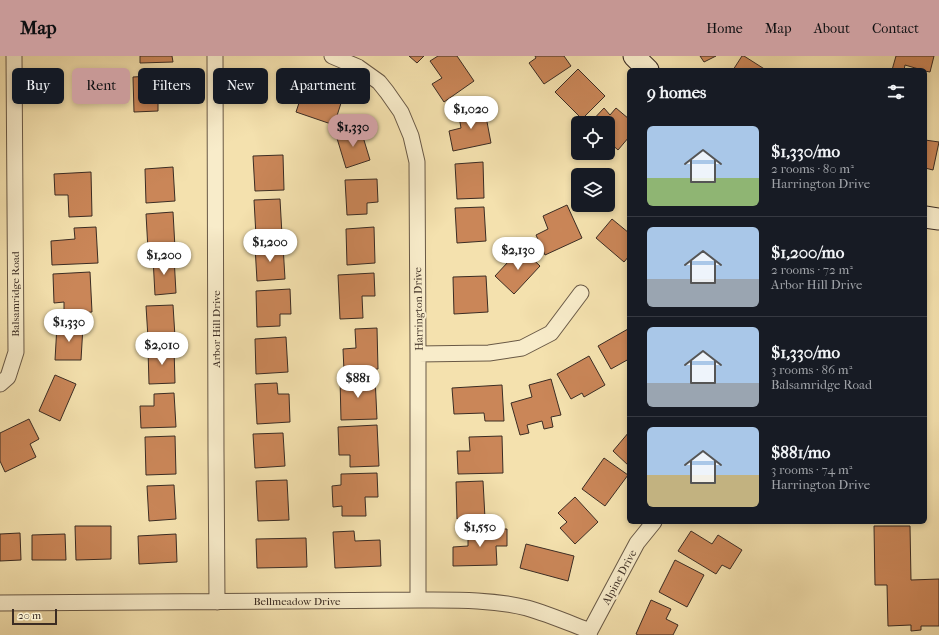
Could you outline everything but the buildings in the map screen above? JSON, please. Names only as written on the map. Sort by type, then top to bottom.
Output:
[{"type":"street","name":"Balsamridge Road","points":[[0,384],[8,377],[16,352],[14,56]]},
{"type":"street","name":"Arbor Hill Drive","points":[[216,56],[216,452],[218,602]]},
{"type":"street","name":"Harrington Drive","points":[[332,56],[358,67],[379,82],[401,112],[411,136],[417,162],[418,600]]},
{"type":"street","points":[[634,56],[646,68]]},
{"type":"street","points":[[927,217],[939,220]]},
{"type":"street","points":[[418,354],[489,353],[522,348],[552,333],[581,293]]},
{"type":"street","name":"Alpine Drive","points":[[589,633],[637,543],[652,524]]},
{"type":"street","name":"Bellmeadow Drive","points":[[0,603],[483,600],[526,608],[546,614],[589,633]]}]
